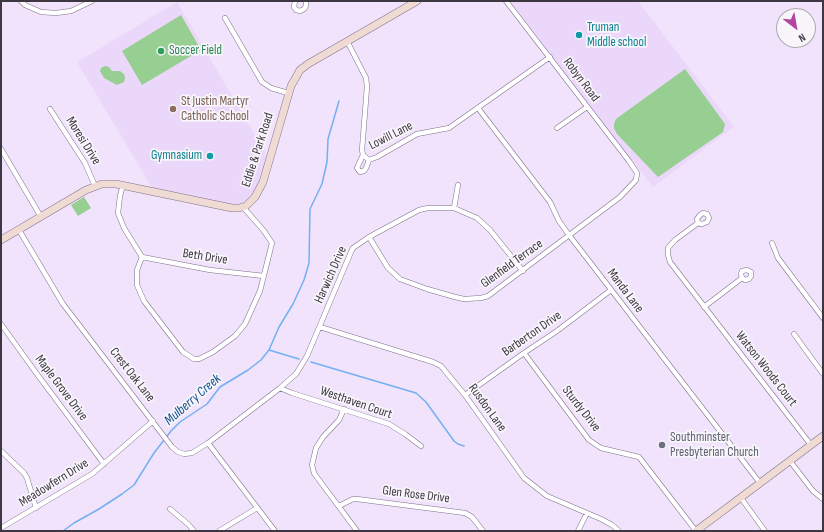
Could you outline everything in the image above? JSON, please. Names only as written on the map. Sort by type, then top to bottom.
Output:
[{"type":"street","points":[[21,1],[25,5],[41,12],[56,13],[71,11],[92,1]]},
{"type":"street","points":[[295,1],[294,7],[296,10],[300,11],[306,6],[306,1]]},
{"type":"street","name":"Eddie & Park Road","points":[[243,208],[255,197],[263,182],[288,94],[296,74],[304,66],[417,1]]},
{"type":"street","name":"Robyn Road","points":[[506,1],[637,173]]},
{"type":"street","points":[[225,18],[262,82],[277,91],[288,94]]},
{"type":"street","name":"Lowill Lane","points":[[347,41],[366,78],[367,87],[362,155],[369,160],[417,134],[449,128],[550,57]]},
{"type":"street","points":[[557,128],[588,107]]},
{"type":"street","name":"Manda Lane","points":[[478,108],[550,202],[559,221],[569,235],[760,484]]},
{"type":"street","name":"Moresi Drive","points":[[50,109],[84,163],[95,186]]},
{"type":"street","points":[[1,149],[41,217]]},
{"type":"street","points":[[362,155],[357,168],[360,172],[364,171],[369,160]]},
{"type":"street","name":"Glenfield Terrace","points":[[369,237],[388,268],[400,279],[455,297],[472,299],[488,296],[620,197],[636,180],[637,173]]},
{"type":"street","points":[[1,240],[95,186],[107,183],[123,186],[232,208],[243,208],[264,230],[272,243],[260,290],[245,324],[235,336],[218,349],[199,359],[189,357],[183,352],[144,301],[137,286],[137,270],[142,257],[124,228],[118,213],[123,186]]},
{"type":"street","points":[[454,208],[458,185]]},
{"type":"street","name":"Harwich Drive","points":[[208,443],[296,374],[307,356],[353,248],[369,237],[418,210],[436,207],[454,208],[466,213],[484,224],[490,230],[523,271]]},
{"type":"street","name":"Watson Woods Court","points":[[698,223],[675,240],[668,248],[670,262],[811,445]]},
{"type":"street","name":"Crest Oak Lane","points":[[19,230],[63,304],[172,447],[178,452],[184,454],[192,453],[208,443]]},
{"type":"street","points":[[772,243],[778,258],[823,318]]},
{"type":"street","name":"Beth Drive","points":[[142,257],[210,270],[264,276]]},
{"type":"street","points":[[704,307],[742,278]]},
{"type":"street","name":"Barberton Drive","points":[[465,396],[611,290]]},
{"type":"street","name":"Maple Grove Drive","points":[[1,324],[104,464]]},
{"type":"street","name":"Rusdon Lane","points":[[320,327],[433,362],[441,366],[465,396],[524,478],[547,496],[601,519],[619,531]]},
{"type":"street","points":[[794,334],[823,374]]},
{"type":"street","name":"Sturdy Drive","points":[[524,353],[589,440],[601,448],[639,457],[696,531]]},
{"type":"street","name":"Westhaven Court","points":[[280,388],[389,424],[421,446]]},
{"type":"street","points":[[344,409],[339,420],[323,437],[316,448],[312,465],[314,473],[357,531]]},
{"type":"street","name":"Meadowfern Drive","points":[[1,528],[80,482],[104,464],[153,421]]},
{"type":"street","points":[[696,531],[823,436]]},
{"type":"street","points":[[208,443],[275,531]]},
{"type":"street","points":[[1,451],[24,473],[27,478],[36,508]]},
{"type":"street","points":[[790,461],[813,491],[823,499]]},
{"type":"street","points":[[741,498],[765,531]]},
{"type":"street","name":"Glen Rose Drive","points":[[339,506],[353,499],[357,499],[461,512],[472,517],[483,531]]},
{"type":"street","points":[[219,531],[257,508]]},
{"type":"street","points":[[170,509],[194,531]]},
{"type":"street","points":[[578,531],[587,513]]},
{"type":"shaded area","points":[[507,1],[638,1],[734,127],[653,187]]},
{"type":"shaded area","name":"St Justin Martyr Catholic School","points":[[177,2],[268,157],[259,185],[247,203],[235,206],[152,188],[77,62]]},
{"type":"green space","name":"Soccer Field","points":[[181,15],[201,50],[142,85],[122,51]]},
{"type":"green space","points":[[105,66],[109,67],[112,71],[120,71],[124,74],[124,82],[117,85],[104,78],[100,71],[101,68]]},
{"type":"green space","points":[[685,69],[725,124],[723,132],[658,177],[617,134],[614,124],[616,119]]},
{"type":"green space","points":[[84,197],[91,208],[78,216],[71,205]]},
{"type":"waterway","name":"Mulberry Creek","points":[[63,531],[134,485],[154,453],[171,431],[180,422],[207,404],[220,387],[248,370],[261,360],[269,350],[279,327],[293,304],[304,280],[309,263],[310,209],[322,184],[327,162],[328,139],[339,101]]},
{"type":"waterway","points":[[269,350],[299,359]]},
{"type":"waterway","points":[[311,362],[416,393],[426,402],[454,441],[464,446]]},
{"type":"place","name":"Truman Middle school","points":[[579,35]]},
{"type":"place","name":"Soccer Field","points":[[161,51]]},
{"type":"place","name":"St Justin Martyr Catholic School","points":[[173,109]]},
{"type":"place","name":"Gymnasium","points":[[210,156]]},
{"type":"place","name":"Southminster Presbyterian Church","points":[[662,445]]}]
